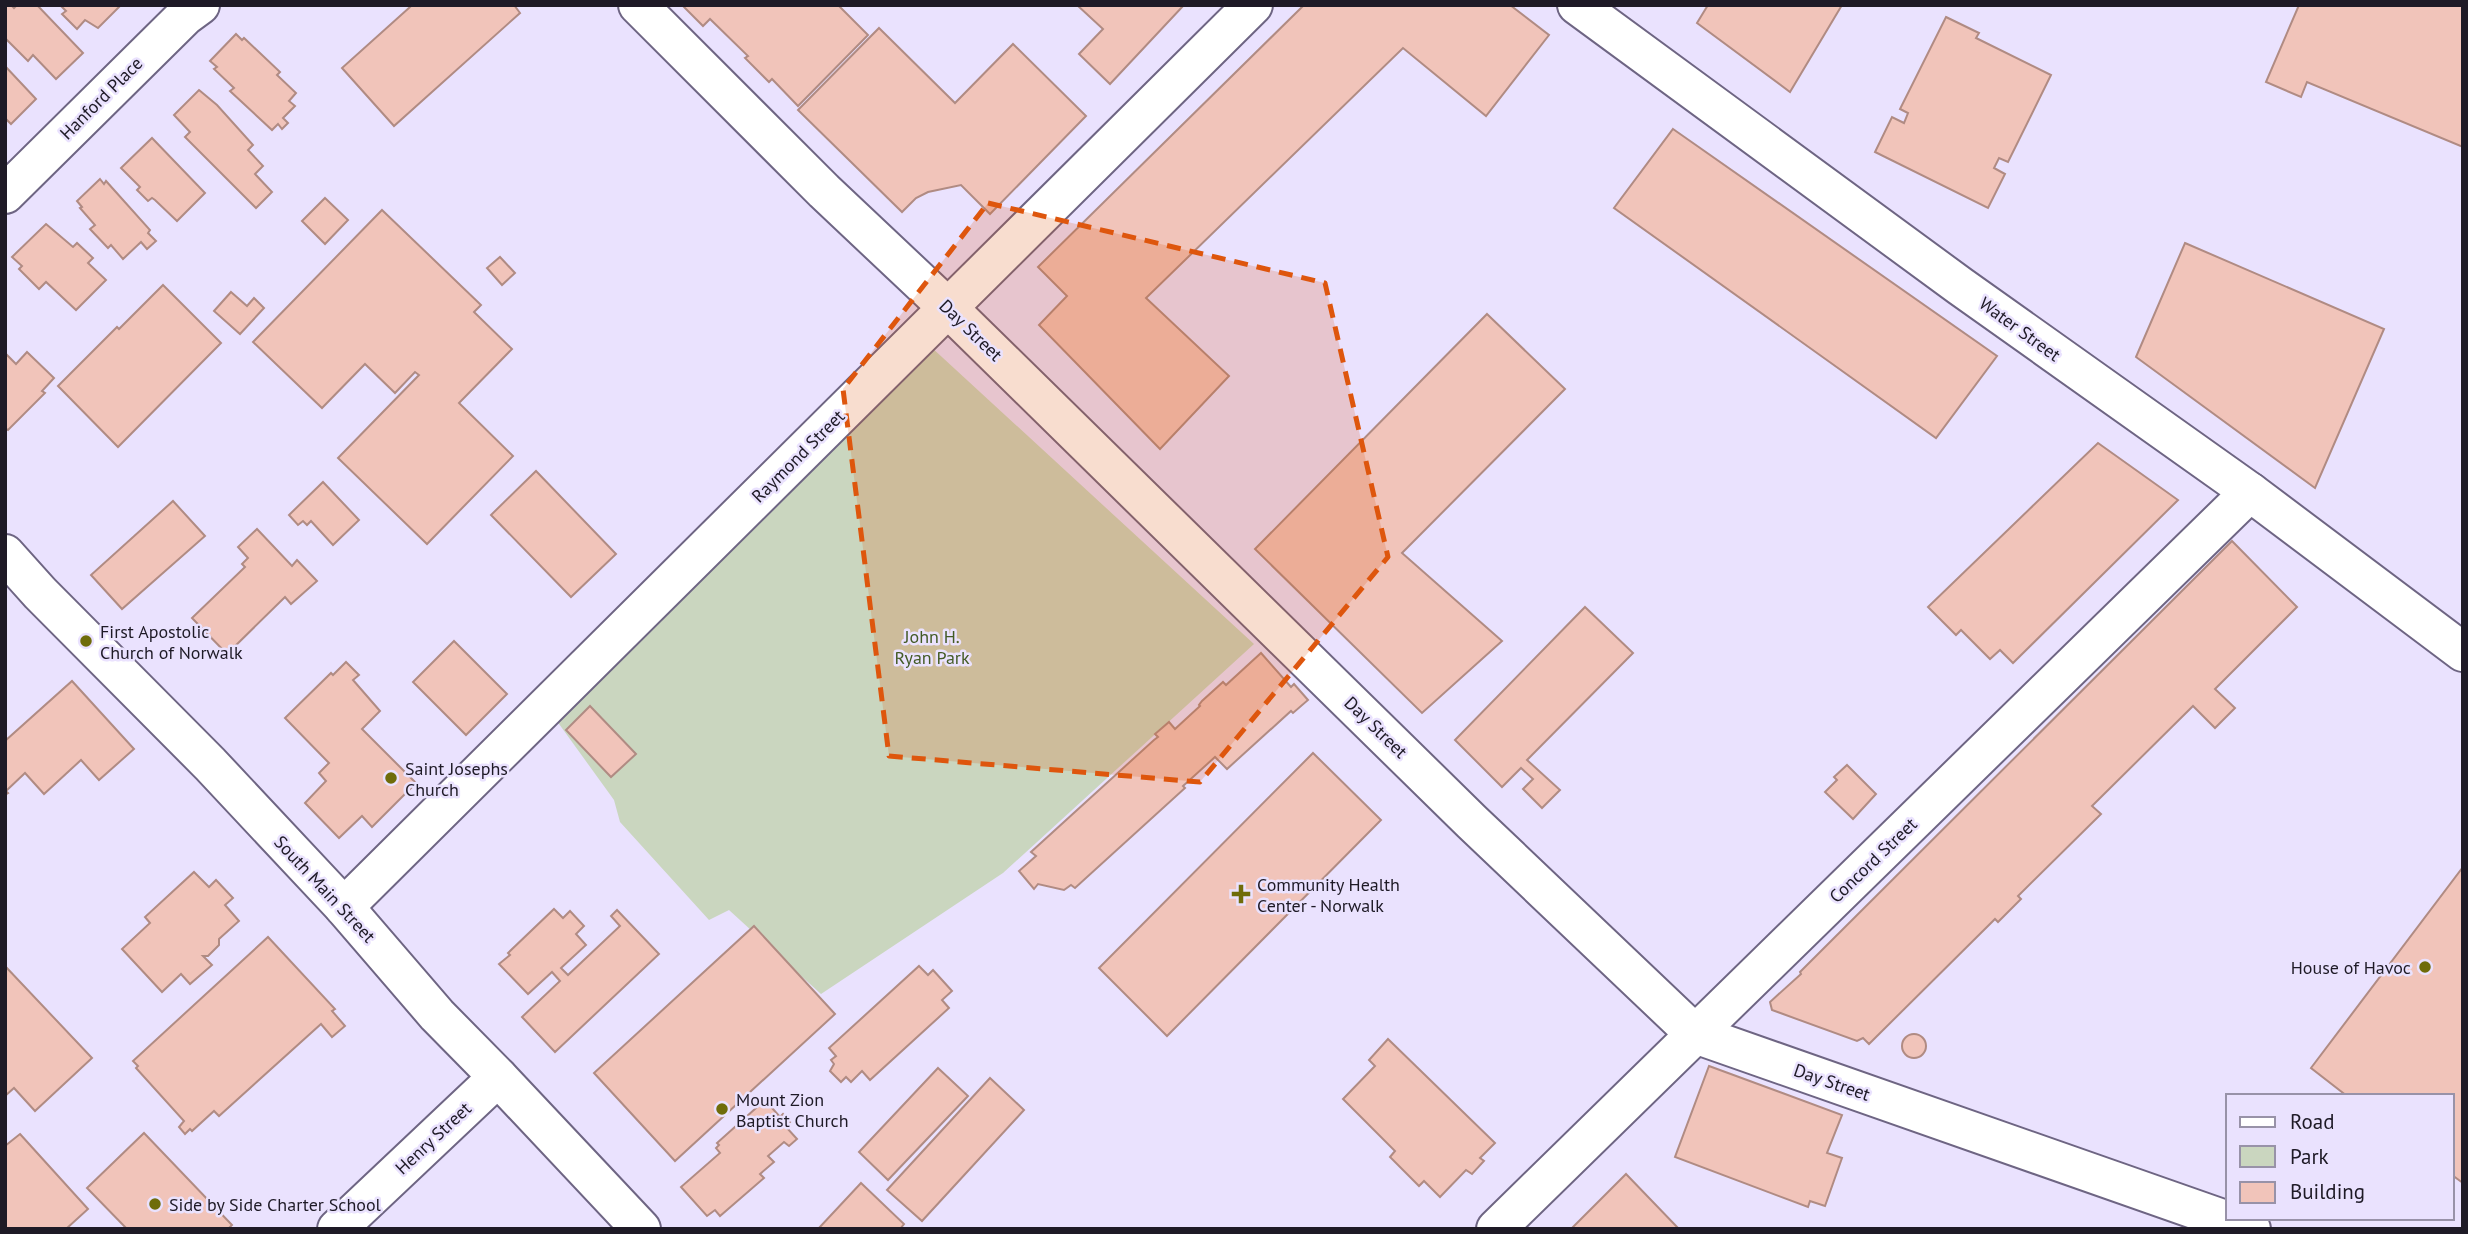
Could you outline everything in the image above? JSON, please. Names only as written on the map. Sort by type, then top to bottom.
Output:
[{"type":"street","name":"Hanford Place","points":[[5,194],[185,16],[200,5]]},
{"type":"street","name":"Day Street","points":[[638,5],[824,191],[947,307],[1498,847],[1695,1034],[2251,1229]]},
{"type":"street","name":"Raymond Street","points":[[344,907],[1253,5]]},
{"type":"street","name":"Water Street","points":[[1577,5],[1949,278],[2250,492],[2463,652]]},
{"type":"street","name":"Concord Street","points":[[1496,1229],[2250,492]]},
{"type":"street","name":"South Main Street","points":[[5,554],[344,907],[437,1015],[641,1229]]},
{"type":"street","name":"Henry Street","points":[[337,1229],[498,1077]]},
{"type":"highlighted area","points":[[988,203],[1325,283],[1388,557],[1200,782],[889,756],[843,389]]},
{"type":"green space","name":"John H. Ryan Park","points":[[930,346],[1254,644],[1003,873],[821,994],[729,910],[709,920],[620,822],[614,800],[554,717]]},
{"type":"building","points":[[5,5],[14,8],[17,5],[37,5],[83,53],[56,79],[33,55],[28,61],[5,38]]},
{"type":"building","points":[[60,5],[121,5],[98,28],[85,20],[77,29],[62,14],[66,11]]},
{"type":"building","points":[[409,5],[514,5],[520,13],[394,126],[342,68],[410,7]]},
{"type":"building","points":[[682,5],[838,5],[868,35],[798,106],[772,79],[769,82],[745,58],[748,56],[710,19],[703,26]]},
{"type":"building","points":[[1077,5],[1184,5],[1110,84],[1079,54],[1103,29]]},
{"type":"building","points":[[1304,5],[1510,5],[1549,35],[1486,116],[1403,48],[1146,298],[1229,376],[1160,449],[1039,325],[1067,296],[1038,267]]},
{"type":"building","points":[[1708,5],[1842,5],[1790,92],[1697,23]]},
{"type":"building","points":[[2299,5],[2463,5],[2463,147],[2307,82],[2301,97],[2266,82]]},
{"type":"building","points":[[1946,17],[1979,33],[1976,38],[2051,75],[2008,162],[1999,158],[1994,168],[2005,174],[1988,208],[1875,152],[1892,117],[1904,123],[1908,113],[1900,109]]},
{"type":"building","points":[[879,28],[955,103],[1013,44],[1086,116],[990,214],[961,185],[928,192],[916,198],[902,212],[798,110]]},
{"type":"building","points":[[236,34],[242,40],[244,38],[280,72],[277,75],[296,93],[289,101],[295,106],[283,118],[288,123],[282,129],[278,124],[272,130],[230,91],[234,88],[214,69],[217,67],[210,61]]},
{"type":"building","points":[[5,66],[36,99],[11,124],[5,118]]},
{"type":"building","points":[[199,90],[217,105],[253,145],[248,150],[263,166],[255,174],[272,192],[256,208],[185,137],[190,132],[174,115]]},
{"type":"building","points":[[1673,129],[1997,356],[1936,438],[1614,208]]},
{"type":"building","points":[[152,138],[205,193],[177,221],[155,200],[152,198],[148,201],[137,190],[140,187],[121,168]]},
{"type":"building","points":[[100,179],[104,184],[106,181],[150,230],[148,233],[156,241],[147,249],[141,242],[123,259],[111,245],[108,248],[90,229],[95,225],[77,201]]},
{"type":"building","points":[[325,198],[348,220],[325,244],[302,221]]},
{"type":"building","points":[[382,210],[481,305],[474,312],[512,349],[459,403],[513,456],[427,544],[338,458],[419,375],[415,372],[395,393],[365,364],[322,408],[253,342]]},
{"type":"building","points":[[46,224],[73,247],[77,243],[93,258],[88,263],[106,280],[76,310],[46,282],[39,289],[19,269],[22,266],[12,257]]},
{"type":"building","points":[[2185,243],[2384,329],[2315,488],[2136,357]]},
{"type":"building","points":[[500,257],[515,273],[502,285],[487,268]]},
{"type":"building","points":[[163,285],[221,343],[118,447],[58,386]]},
{"type":"building","points":[[231,292],[247,306],[254,298],[264,308],[240,334],[214,311]]},
{"type":"building","points":[[1487,314],[1565,389],[1402,553],[1502,641],[1422,713],[1255,549]]},
{"type":"building","points":[[27,352],[54,378],[42,391],[45,393],[8,430],[5,428],[5,353],[16,364]]},
{"type":"building","points":[[2098,443],[2178,500],[2013,663],[2000,650],[1990,659],[1961,630],[1956,635],[1928,607]]},
{"type":"building","points":[[536,471],[616,554],[571,597],[491,515]]},
{"type":"building","points":[[323,482],[359,520],[333,545],[311,521],[307,525],[303,521],[298,525],[289,515]]},
{"type":"building","points":[[173,501],[205,536],[122,609],[91,575]]},
{"type":"building","points":[[257,529],[292,566],[297,560],[317,581],[291,604],[285,597],[227,654],[192,618],[245,567],[242,564],[248,558],[238,547]]},
{"type":"building","points":[[2232,541],[2297,607],[2215,689],[2235,708],[2215,728],[2193,706],[2092,806],[2101,814],[2018,896],[2021,899],[1998,922],[1995,919],[1869,1044],[1863,1038],[1857,1041],[1772,1010],[1770,1002]]},
{"type":"building","points":[[1585,607],[1633,653],[1527,760],[1560,790],[1542,808],[1523,789],[1533,779],[1521,768],[1502,787],[1455,740]]},
{"type":"building","points":[[454,641],[507,694],[466,735],[413,682]]},
{"type":"building","points":[[1261,653],[1291,687],[1294,684],[1308,700],[1293,713],[1291,711],[1227,769],[1215,757],[1183,786],[1185,788],[1075,888],[1071,885],[1064,890],[1038,884],[1034,889],[1019,871],[1036,856],[1031,852],[1158,737],[1155,734],[1169,722],[1175,729],[1223,682],[1226,685]]},
{"type":"building","points":[[346,662],[359,675],[353,680],[380,711],[362,729],[416,783],[372,827],[362,816],[339,838],[305,803],[326,781],[319,773],[329,763],[285,718]]},
{"type":"building","points":[[72,681],[134,749],[99,780],[81,760],[44,794],[25,773],[5,795],[5,741]]},
{"type":"building","points":[[590,706],[636,754],[611,777],[566,730]]},
{"type":"building","name":"Community Health Center - Norwalk","points":[[1313,753],[1381,820],[1167,1036],[1099,968]]},
{"type":"building","points":[[1847,765],[1876,794],[1853,819],[1825,792],[1837,780],[1834,777]]},
{"type":"building","name":"House of Havoc","points":[[2463,867],[2463,1183],[2454,1176],[2454,1094],[2344,1094],[2311,1068]]},
{"type":"building","points":[[194,872],[209,887],[216,880],[233,898],[225,905],[239,921],[219,939],[219,945],[208,956],[203,956],[212,965],[190,984],[181,974],[162,992],[122,949],[150,923],[145,917]]},
{"type":"building","points":[[554,909],[563,918],[570,911],[584,926],[576,934],[586,945],[561,968],[568,975],[620,926],[611,916],[617,910],[659,954],[555,1052],[522,1017],[560,981],[552,972],[528,994],[499,964]]},
{"type":"building","points":[[754,926],[835,1014],[675,1161],[594,1073]]},
{"type":"building","points":[[268,937],[335,1009],[332,1011],[345,1026],[332,1037],[321,1024],[219,1116],[214,1111],[185,1134],[179,1127],[184,1121],[136,1068],[138,1066],[133,1061]]},
{"type":"building","points":[[5,966],[92,1058],[35,1111],[14,1088],[5,1096]]},
{"type":"building","points":[[919,966],[928,975],[933,970],[952,991],[942,1000],[949,1008],[870,1080],[862,1071],[851,1082],[846,1077],[841,1082],[830,1071],[834,1064],[831,1060],[836,1056],[829,1048]]},
{"type":"building","points":[[1914,1034],[1923,1037],[1926,1046],[1923,1055],[1914,1058],[1905,1055],[1902,1046],[1905,1037]]},
{"type":"building","points":[[1388,1039],[1495,1143],[1480,1158],[1484,1161],[1472,1174],[1466,1170],[1440,1197],[1424,1181],[1419,1186],[1390,1157],[1395,1151],[1343,1099],[1375,1066],[1369,1060]]},
{"type":"building","points":[[1709,1066],[1842,1115],[1827,1153],[1842,1158],[1825,1206],[1810,1201],[1808,1207],[1675,1157]]},
{"type":"building","points":[[938,1068],[968,1096],[888,1180],[859,1152]]},
{"type":"building","points":[[990,1078],[1024,1110],[922,1221],[887,1190]]},
{"type":"building","points":[[765,1100],[780,1117],[783,1114],[790,1122],[786,1127],[797,1139],[789,1146],[784,1142],[768,1156],[774,1162],[760,1174],[764,1178],[720,1216],[715,1210],[707,1216],[681,1187],[720,1153],[716,1148],[719,1145],[717,1143]]},
{"type":"building","points":[[144,1133],[232,1225],[228,1229],[127,1229],[87,1188]]},
{"type":"building","points":[[20,1134],[88,1209],[66,1229],[5,1229],[5,1146]]},
{"type":"building","points":[[1626,1174],[1679,1229],[1571,1229]]},
{"type":"building","points":[[861,1183],[904,1224],[900,1229],[818,1229]]},
{"type":"place","name":"First Apostolic Church of Norwalk","points":[[86,641]]},
{"type":"place","name":"Saint Josephs Church","points":[[391,778]]},
{"type":"place","name":"Community Health Center - Norwalk","points":[[1241,894]]},
{"type":"place","name":"House of Havoc","points":[[2425,967]]},
{"type":"place","name":"Mount Zion Baptist Church","points":[[722,1109]]},
{"type":"place","name":"Side by Side Charter School","points":[[155,1204]]}]
